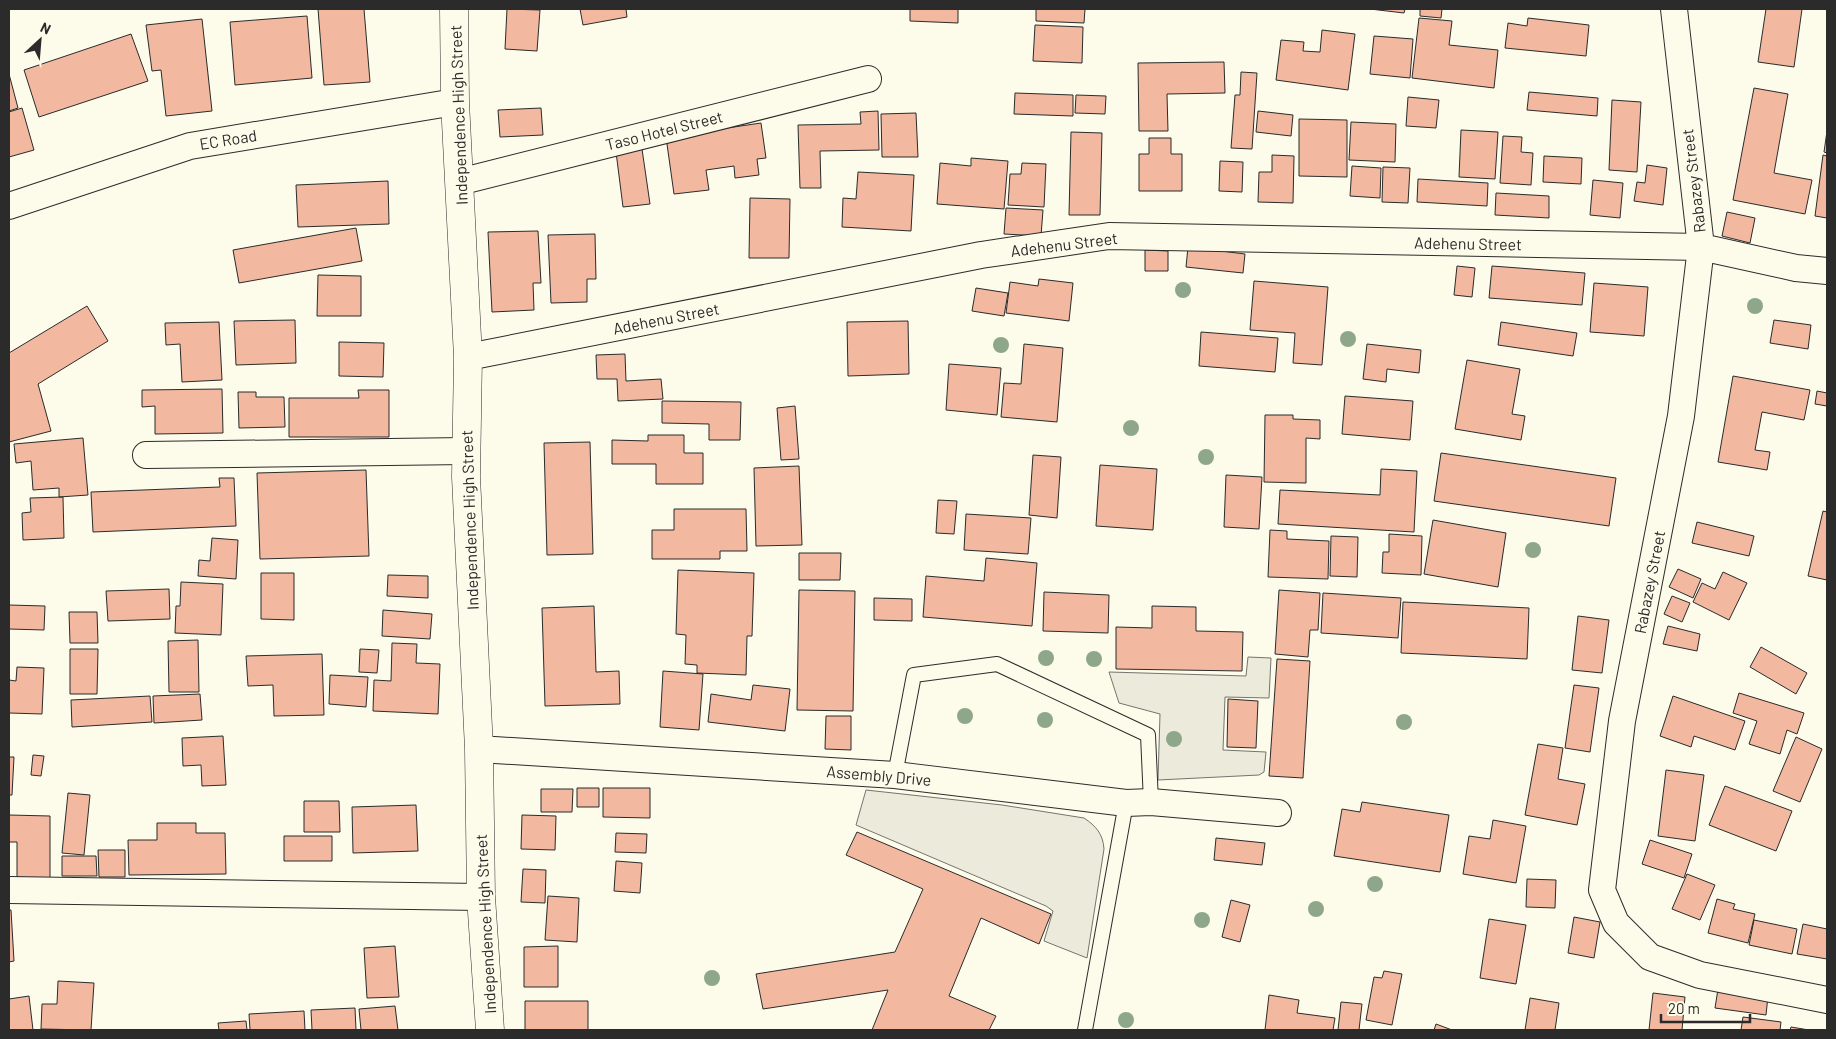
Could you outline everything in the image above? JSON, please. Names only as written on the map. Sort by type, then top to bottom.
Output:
[{"type":"main road","name":"Independence High Street","points":[[454,9],[455,102],[468,357],[466,451],[479,749],[481,897],[490,1030]]},
{"type":"street","name":"Rabazey Street","points":[[1674,9],[1701,247],[1681,416],[1622,721],[1602,890],[1616,923],[1650,957],[1700,975],[1827,1000]]},
{"type":"street","name":"Taso Hotel Street","points":[[460,182],[868,79]]},
{"type":"street","name":"EC Road","points":[[9,206],[190,146],[455,102]]},
{"type":"street","name":"Adehenu Street","points":[[468,357],[981,254],[1109,236],[1701,247],[1796,268],[1827,271]]},
{"type":"street","points":[[146,454],[466,451]]},
{"type":"street","name":"Assembly Drive","points":[[479,749],[895,775],[1138,802],[1278,813]]},
{"type":"street","points":[[9,890],[481,897]]},
{"type":"lane","points":[[895,775],[914,675],[996,664],[1148,735],[1138,802],[1085,1030]]},
{"type":"shaded area","points":[[1248,657],[1271,658],[1269,698],[1225,697],[1223,750],[1266,752],[1264,772],[1259,775],[1158,780],[1160,714],[1119,703],[1109,672],[1246,676]]},
{"type":"shaded area","points":[[866,790],[1002,805],[1084,818],[1088,821],[1100,835],[1104,849],[1087,958],[1044,941],[1053,911],[1046,906],[856,825]]},
{"type":"building","points":[[318,9],[364,9],[370,82],[324,85]]},
{"type":"building","points":[[507,9],[540,10],[537,51],[505,49]]},
{"type":"building","points":[[580,9],[626,9],[627,17],[583,25]]},
{"type":"building","points":[[910,9],[958,9],[958,23],[910,21]]},
{"type":"building","points":[[1036,9],[1085,9],[1084,23],[1036,21]]},
{"type":"building","points":[[1370,9],[1405,9],[1404,13]]},
{"type":"building","points":[[1420,9],[1442,9],[1441,18],[1420,16]]},
{"type":"building","points":[[1766,9],[1802,9],[1794,67],[1758,62]]},
{"type":"building","points":[[307,16],[312,78],[235,85],[230,22]]},
{"type":"building","points":[[1419,18],[1452,21],[1449,45],[1498,50],[1494,88],[1412,78]]},
{"type":"building","points":[[1528,18],[1589,25],[1586,56],[1505,48],[1508,23],[1527,26]]},
{"type":"building","points":[[202,19],[212,111],[166,116],[161,70],[152,71],[146,25]]},
{"type":"building","points":[[1035,25],[1083,27],[1082,63],[1033,61]]},
{"type":"building","points":[[1322,30],[1355,34],[1348,90],[1276,80],[1281,40],[1304,42],[1303,51],[1320,52]]},
{"type":"building","points":[[131,34],[148,81],[39,117],[24,70]]},
{"type":"building","points":[[1374,36],[1413,39],[1410,78],[1370,74]]},
{"type":"building","points":[[1224,62],[1225,93],[1167,94],[1168,131],[1139,131],[1138,63]]},
{"type":"building","points":[[1241,72],[1257,73],[1252,149],[1231,148],[1235,95],[1240,95]]},
{"type":"building","points":[[9,74],[18,108],[9,111]]},
{"type":"building","points":[[1754,88],[1788,94],[1774,173],[1812,180],[1805,214],[1733,200]]},
{"type":"building","points":[[1529,92],[1598,98],[1597,116],[1527,110]]},
{"type":"building","points":[[1015,93],[1073,95],[1073,116],[1014,114]]},
{"type":"building","points":[[1076,95],[1106,96],[1105,114],[1075,113]]},
{"type":"building","points":[[1408,97],[1439,100],[1436,128],[1406,126]]},
{"type":"building","points":[[1612,100],[1641,102],[1637,172],[1609,170]]},
{"type":"building","points":[[22,108],[34,150],[9,157],[9,112]]},
{"type":"building","points":[[541,108],[543,135],[500,137],[498,110]]},
{"type":"building","points":[[878,111],[879,150],[820,151],[821,188],[800,188],[798,125],[861,124],[860,112]]},
{"type":"building","points":[[1258,111],[1293,115],[1291,136],[1256,132]]},
{"type":"building","points":[[916,113],[918,157],[882,157],[881,114]]},
{"type":"building","points":[[1299,119],[1347,120],[1347,177],[1299,176]]},
{"type":"building","points":[[1351,122],[1396,124],[1395,162],[1349,160]]},
{"type":"building","points":[[761,123],[766,158],[757,159],[759,175],[735,178],[734,166],[706,170],[709,190],[674,194],[666,137]]},
{"type":"building","points":[[1461,130],[1498,132],[1495,179],[1459,177]]},
{"type":"building","points":[[1827,131],[1827,153],[1824,152]]},
{"type":"building","points":[[1071,132],[1102,133],[1100,215],[1069,215]]},
{"type":"building","points":[[1503,136],[1522,137],[1521,152],[1533,153],[1531,185],[1500,183]]},
{"type":"building","points":[[1149,138],[1171,138],[1171,154],[1182,154],[1182,191],[1139,191],[1139,154],[1149,154]]},
{"type":"building","points":[[642,149],[650,204],[623,207],[616,152]]},
{"type":"building","points":[[1272,155],[1294,156],[1293,203],[1258,202],[1259,172],[1272,172]]},
{"type":"building","points":[[1823,155],[1827,156],[1827,218],[1815,216]]},
{"type":"building","points":[[1544,156],[1582,158],[1581,184],[1543,182]]},
{"type":"building","points":[[971,158],[1008,161],[1004,209],[937,204],[940,163],[971,166]]},
{"type":"building","points":[[1220,161],[1243,162],[1242,192],[1219,191]]},
{"type":"building","points":[[1022,163],[1046,164],[1044,207],[1008,205],[1010,174],[1021,174]]},
{"type":"building","points":[[1647,165],[1667,168],[1663,205],[1634,201],[1637,182],[1645,183]]},
{"type":"building","points":[[1352,166],[1381,168],[1380,198],[1350,196]]},
{"type":"building","points":[[1383,167],[1410,168],[1408,203],[1382,202]]},
{"type":"building","points":[[858,172],[914,175],[911,231],[842,227],[843,198],[856,199]]},
{"type":"building","points":[[1418,179],[1488,183],[1487,206],[1417,202]]},
{"type":"building","points":[[1593,180],[1623,183],[1620,218],[1590,215]]},
{"type":"building","points":[[388,181],[389,224],[298,227],[296,185]]},
{"type":"building","points":[[1496,193],[1549,196],[1549,218],[1495,215]]},
{"type":"building","points":[[750,198],[790,199],[789,258],[749,258]]},
{"type":"building","points":[[1006,208],[1043,210],[1041,236],[1004,234]]},
{"type":"building","points":[[1727,212],[1755,218],[1750,243],[1722,236]]},
{"type":"building","points":[[356,228],[362,261],[239,283],[233,250]]},
{"type":"building","points":[[538,231],[541,283],[533,283],[534,310],[492,312],[488,232]]},
{"type":"building","points":[[595,234],[596,279],[587,279],[587,302],[551,303],[548,235]]},
{"type":"building","points":[[1188,247],[1245,254],[1243,273],[1186,267]]},
{"type":"building","points":[[1145,250],[1168,251],[1168,271],[1145,271]]},
{"type":"building","points":[[1457,266],[1475,268],[1472,297],[1454,295]]},
{"type":"building","points":[[1492,266],[1585,273],[1582,305],[1489,298]]},
{"type":"building","points":[[318,275],[361,276],[361,316],[317,316]]},
{"type":"building","points":[[1039,279],[1073,283],[1069,321],[1006,313],[1010,282],[1038,286]]},
{"type":"building","points":[[1254,281],[1328,287],[1322,365],[1293,363],[1295,333],[1250,330]]},
{"type":"building","points":[[1594,283],[1648,287],[1644,336],[1590,332]]},
{"type":"building","points":[[976,288],[1008,293],[1004,316],[972,311]]},
{"type":"building","points":[[87,306],[108,341],[38,384],[51,431],[9,442],[9,353]]},
{"type":"building","points":[[295,320],[296,363],[236,365],[234,321]]},
{"type":"building","points":[[1774,320],[1811,325],[1808,349],[1770,343]]},
{"type":"building","points":[[908,321],[909,374],[848,376],[847,322]]},
{"type":"building","points":[[219,322],[222,380],[182,382],[180,344],[166,345],[165,323]]},
{"type":"building","points":[[1501,322],[1577,333],[1573,356],[1498,345]]},
{"type":"building","points":[[1201,332],[1278,338],[1275,372],[1199,366]]},
{"type":"building","points":[[339,342],[384,343],[383,377],[339,376]]},
{"type":"building","points":[[1024,344],[1063,348],[1057,422],[1001,417],[1004,383],[1021,384]]},
{"type":"building","points":[[1367,344],[1421,350],[1419,373],[1387,369],[1386,382],[1363,379]]},
{"type":"building","points":[[625,354],[626,381],[661,379],[663,399],[618,401],[617,379],[597,379],[596,355]]},
{"type":"building","points":[[1467,360],[1520,369],[1512,414],[1525,416],[1521,440],[1455,429]]},
{"type":"building","points":[[949,364],[1001,368],[997,415],[946,410]]},
{"type":"building","points":[[1733,376],[1810,390],[1804,420],[1762,412],[1755,450],[1770,452],[1767,470],[1718,462]]},
{"type":"building","points":[[222,389],[223,433],[155,434],[155,406],[142,407],[142,390]]},
{"type":"building","points":[[358,390],[389,390],[389,437],[289,437],[289,398],[359,398]]},
{"type":"building","points":[[1817,391],[1827,393],[1827,406],[1815,404]]},
{"type":"building","points":[[238,392],[256,392],[256,397],[284,397],[285,427],[239,428]]},
{"type":"building","points":[[1345,396],[1413,401],[1410,440],[1342,434]]},
{"type":"building","points":[[662,401],[741,402],[740,440],[709,440],[709,424],[662,423]]},
{"type":"building","points":[[795,406],[799,459],[781,460],[777,408]]},
{"type":"building","points":[[1265,415],[1293,415],[1293,419],[1320,420],[1320,439],[1306,438],[1306,483],[1264,482]]},
{"type":"building","points":[[648,435],[684,435],[684,453],[703,453],[703,484],[656,484],[656,464],[612,464],[612,440],[648,441]]},
{"type":"building","points":[[83,438],[88,495],[59,497],[59,488],[33,490],[31,461],[16,463],[14,444]]},
{"type":"building","points":[[590,442],[593,554],[547,555],[544,443]]},
{"type":"building","points":[[1441,453],[1616,478],[1609,526],[1434,501]]},
{"type":"building","points":[[1033,455],[1061,457],[1057,518],[1029,515]]},
{"type":"building","points":[[1100,465],[1157,469],[1153,530],[1096,526]]},
{"type":"building","points":[[799,466],[802,545],[756,546],[754,468]]},
{"type":"building","points":[[1381,469],[1417,471],[1414,532],[1278,524],[1280,490],[1380,495]]},
{"type":"building","points":[[366,470],[369,556],[260,559],[257,473]]},
{"type":"building","points":[[1226,475],[1262,477],[1259,529],[1224,527]]},
{"type":"building","points":[[219,478],[234,478],[236,526],[93,532],[91,492],[220,487]]},
{"type":"building","points":[[63,497],[64,538],[23,540],[22,513],[31,512],[30,498]]},
{"type":"building","points":[[938,500],[957,501],[954,534],[936,533]]},
{"type":"building","points":[[674,509],[746,509],[747,551],[720,551],[720,559],[652,559],[652,530],[674,530]]},
{"type":"building","points":[[1823,511],[1827,512],[1827,580],[1808,576]]},
{"type":"building","points":[[966,514],[1031,518],[1028,554],[964,550]]},
{"type":"building","points":[[1433,520],[1506,533],[1498,587],[1424,574]]},
{"type":"building","points":[[1697,522],[1754,536],[1749,556],[1692,543]]},
{"type":"building","points":[[1270,530],[1287,531],[1287,539],[1329,541],[1328,579],[1268,577]]},
{"type":"building","points":[[1389,534],[1422,536],[1421,575],[1382,573],[1383,552],[1389,552]]},
{"type":"building","points":[[1331,536],[1358,537],[1357,577],[1330,576]]},
{"type":"building","points":[[212,538],[238,540],[236,579],[198,576],[199,560],[210,561]]},
{"type":"building","points":[[799,553],[841,553],[840,580],[799,580]]},
{"type":"building","points":[[986,558],[1037,563],[1032,626],[923,617],[926,576],[984,581]]},
{"type":"building","points":[[1678,569],[1701,579],[1693,598],[1669,587]]},
{"type":"building","points":[[678,570],[754,573],[752,636],[747,636],[746,675],[697,673],[697,665],[685,664],[686,635],[676,634]]},
{"type":"building","points":[[1723,572],[1747,583],[1729,620],[1693,602],[1702,583],[1715,589]]},
{"type":"building","points":[[261,573],[294,573],[294,620],[261,619]]},
{"type":"building","points":[[388,575],[428,576],[428,598],[387,596]]},
{"type":"building","points":[[181,582],[223,584],[221,635],[175,633],[176,606],[180,606]]},
{"type":"building","points":[[169,589],[170,619],[108,621],[106,591]]},
{"type":"building","points":[[799,590],[855,591],[853,711],[797,710]]},
{"type":"building","points":[[1279,590],[1320,593],[1318,630],[1310,630],[1308,657],[1275,654]]},
{"type":"building","points":[[1044,592],[1109,595],[1108,633],[1043,631]]},
{"type":"building","points":[[1323,593],[1401,598],[1398,638],[1321,633]]},
{"type":"building","points":[[1672,596],[1690,603],[1682,622],[1664,614]]},
{"type":"building","points":[[874,598],[912,599],[912,621],[874,620]]},
{"type":"building","points":[[1403,602],[1529,608],[1527,659],[1401,653]]},
{"type":"building","points":[[9,605],[45,606],[44,630],[9,629]]},
{"type":"building","points":[[594,606],[596,672],[619,671],[620,704],[545,706],[542,608]]},
{"type":"building","points":[[1152,606],[1196,607],[1196,631],[1243,632],[1242,671],[1116,669],[1116,627],[1152,628]]},
{"type":"building","points":[[383,610],[432,614],[430,639],[382,636]]},
{"type":"building","points":[[69,612],[97,612],[98,643],[70,643]]},
{"type":"building","points":[[1578,616],[1609,620],[1602,673],[1572,670]]},
{"type":"building","points":[[1668,626],[1700,634],[1697,651],[1663,644]]},
{"type":"building","points":[[198,640],[199,692],[169,692],[168,641]]},
{"type":"building","points":[[392,643],[417,644],[416,663],[440,664],[438,714],[373,711],[374,680],[391,681]]},
{"type":"building","points":[[1761,647],[1807,673],[1796,694],[1750,667]]},
{"type":"building","points":[[70,649],[98,649],[97,694],[70,694]]},
{"type":"building","points":[[360,649],[379,650],[377,673],[359,672]]},
{"type":"building","points":[[322,654],[324,715],[274,716],[273,685],[248,686],[246,656]]},
{"type":"building","points":[[1277,659],[1310,661],[1303,778],[1269,776]]},
{"type":"building","points":[[17,667],[44,668],[42,714],[9,713],[9,680],[16,681]]},
{"type":"building","points":[[663,671],[703,674],[699,730],[660,727]]},
{"type":"building","points":[[330,675],[368,677],[366,707],[329,704]]},
{"type":"building","points":[[753,685],[790,689],[785,731],[708,722],[711,694],[751,700]]},
{"type":"building","points":[[1574,685],[1599,688],[1590,752],[1565,748]]},
{"type":"building","points":[[1739,693],[1804,713],[1797,734],[1787,730],[1780,754],[1749,744],[1757,721],[1733,713]]},
{"type":"building","points":[[200,694],[202,720],[154,723],[153,696]]},
{"type":"building","points":[[150,696],[152,722],[72,727],[71,700]]},
{"type":"building","points":[[1673,696],[1745,721],[1735,750],[1694,736],[1691,747],[1660,736]]},
{"type":"building","points":[[1228,699],[1258,701],[1256,748],[1227,747]]},
{"type":"building","points":[[826,716],[851,716],[851,750],[825,749]]},
{"type":"building","points":[[223,736],[226,785],[202,786],[201,765],[183,766],[182,738]]},
{"type":"building","points":[[1796,737],[1822,749],[1800,802],[1773,791]]},
{"type":"building","points":[[1538,744],[1563,748],[1558,779],[1585,784],[1577,825],[1525,815]]},
{"type":"building","points":[[33,755],[44,756],[41,776],[31,775]]},
{"type":"building","points":[[9,757],[14,757],[12,795],[9,795]]},
{"type":"building","points":[[1666,770],[1704,775],[1695,841],[1658,836]]},
{"type":"building","points":[[1725,786],[1792,811],[1776,851],[1709,825]]},
{"type":"building","points":[[577,788],[599,788],[599,807],[577,807]]},
{"type":"building","points":[[603,788],[650,788],[650,818],[603,817]]},
{"type":"building","points":[[541,789],[573,789],[572,812],[541,812]]},
{"type":"building","points":[[68,793],[90,795],[84,855],[62,853]]},
{"type":"building","points":[[304,801],[339,801],[340,832],[304,832]]},
{"type":"building","points":[[1362,802],[1449,815],[1440,872],[1334,856],[1342,809],[1360,812]]},
{"type":"building","points":[[416,805],[418,851],[353,853],[352,807]]},
{"type":"building","points":[[9,815],[50,816],[50,878],[17,878],[17,842],[9,842]]},
{"type":"building","points":[[522,815],[556,816],[555,850],[521,849]]},
{"type":"building","points":[[1493,820],[1526,826],[1516,883],[1463,874],[1469,836],[1490,839]]},
{"type":"building","points":[[157,823],[196,823],[196,833],[225,833],[226,874],[129,875],[128,840],[157,840]]},
{"type":"building","points":[[857,832],[1051,914],[1039,944],[981,918],[949,996],[996,1016],[989,1030],[872,1030],[888,990],[763,1009],[756,974],[895,952],[923,889],[846,855]]},
{"type":"building","points":[[616,833],[647,834],[646,853],[615,852]]},
{"type":"building","points":[[284,836],[332,836],[332,861],[284,861]]},
{"type":"building","points":[[1216,838],[1265,843],[1262,865],[1214,860]]},
{"type":"building","points":[[1650,840],[1692,854],[1684,878],[1642,864]]},
{"type":"building","points":[[98,850],[125,850],[125,877],[99,877]]},
{"type":"building","points":[[62,856],[96,856],[97,876],[62,876]]},
{"type":"building","points":[[616,861],[642,863],[640,893],[614,891]]},
{"type":"building","points":[[523,869],[546,870],[545,903],[521,902]]},
{"type":"building","points":[[1687,874],[1715,885],[1700,920],[1672,909]]},
{"type":"building","points":[[1527,879],[1556,880],[1555,908],[1526,907]]},
{"type":"building","points":[[548,896],[579,898],[577,942],[545,940]]},
{"type":"building","points":[[1717,899],[1735,904],[1733,909],[1755,914],[1748,943],[1708,933]]},
{"type":"building","points":[[1231,900],[1250,905],[1240,942],[1222,937]]},
{"type":"building","points":[[9,910],[11,910],[14,961],[9,962]]},
{"type":"building","points":[[1574,917],[1600,922],[1594,958],[1568,953]]},
{"type":"building","points":[[1489,919],[1526,925],[1516,984],[1480,978]]},
{"type":"building","points":[[1754,920],[1797,929],[1792,954],[1749,945]]},
{"type":"building","points":[[1803,924],[1827,929],[1827,959],[1797,954]]},
{"type":"building","points":[[395,946],[399,997],[367,998],[364,948]]},
{"type":"building","points":[[558,946],[558,987],[524,987],[524,947]]},
{"type":"building","points":[[1384,971],[1402,974],[1392,1025],[1366,1020],[1374,977],[1382,978]]},
{"type":"building","points":[[58,981],[94,983],[91,1030],[41,1029],[42,1004],[57,1004]]},
{"type":"building","points":[[1718,989],[1768,996],[1766,1015],[1715,1008]]},
{"type":"building","points":[[1653,993],[1685,997],[1682,1030],[1649,1030]]},
{"type":"building","points":[[1269,995],[1299,1000],[1297,1013],[1335,1018],[1333,1030],[1265,1030]]},
{"type":"building","points":[[29,996],[33,1030],[9,1030],[9,999]]},
{"type":"building","points":[[1530,998],[1559,1003],[1555,1030],[1525,1030]]},
{"type":"building","points":[[525,1001],[588,1001],[588,1030],[525,1030]]},
{"type":"building","points":[[1341,1002],[1362,1004],[1359,1030],[1338,1030]]},
{"type":"building","points":[[395,1006],[398,1030],[361,1030],[359,1009]]},
{"type":"building","points":[[355,1008],[356,1030],[312,1030],[311,1010]]},
{"type":"building","points":[[304,1011],[305,1030],[250,1030],[249,1014]]},
{"type":"building","points":[[1743,1017],[1781,1022],[1780,1030],[1741,1030]]},
{"type":"building","points":[[246,1021],[247,1030],[219,1030],[218,1023]]},
{"type":"building","points":[[1436,1024],[1452,1030],[1434,1030]]},
{"type":"building","points":[[1791,1027],[1809,1030],[1790,1030]]}]
